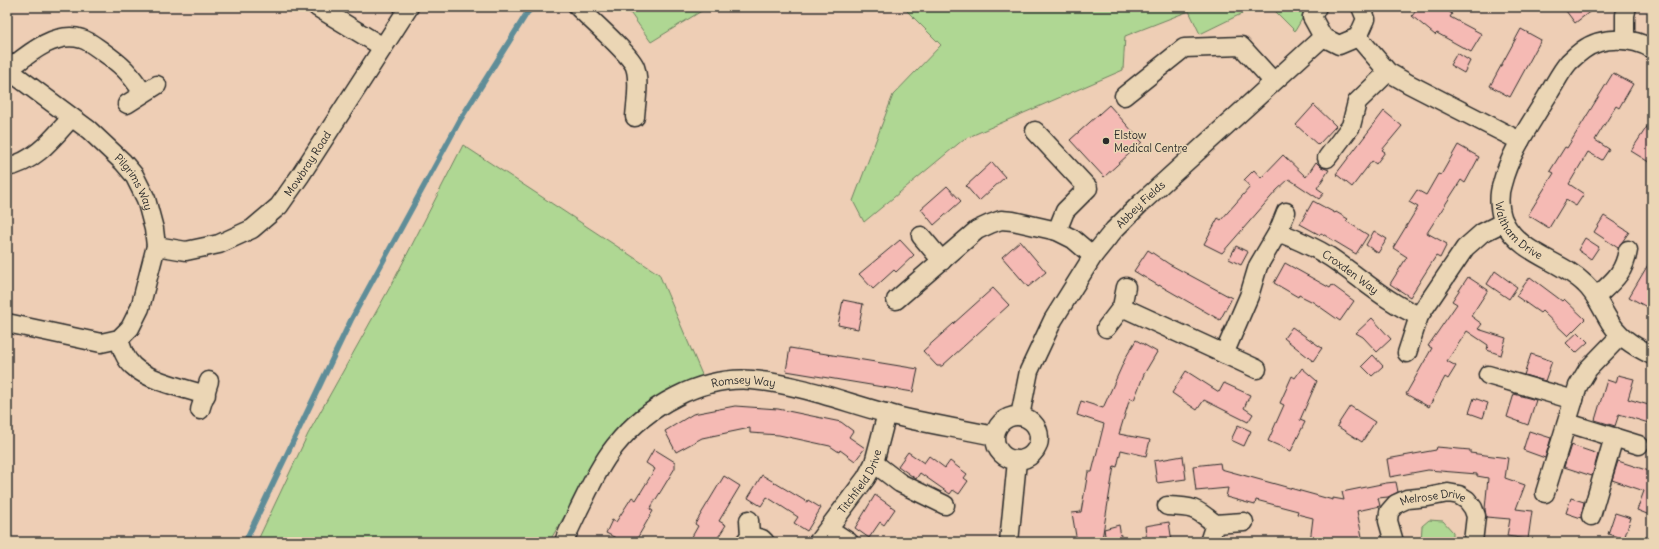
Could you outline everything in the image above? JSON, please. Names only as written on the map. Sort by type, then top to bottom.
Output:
[{"type":"street","points":[[317,7],[383,47]]},
{"type":"street","name":"Mowbray Road","points":[[156,246],[186,251],[219,244],[252,229],[279,206],[409,7]]},
{"type":"street","points":[[578,7],[627,56],[635,67],[637,87],[635,117]]},
{"type":"street","points":[[1317,7],[1312,17],[1323,37],[1339,45],[1358,37],[1366,19],[1361,7]]},
{"type":"street","points":[[1625,40],[1625,15],[1627,7]]},
{"type":"street","name":"Abbey Fields","points":[[1020,416],[1029,371],[1053,320],[1093,256],[1114,230],[1141,203],[1323,37]]},
{"type":"street","points":[[1358,37],[1388,72],[1520,141]]},
{"type":"street","points":[[8,70],[45,44],[60,38],[82,39],[92,44],[124,67],[150,89],[127,104]]},
{"type":"street","name":"Waltham Drive","points":[[1652,49],[1644,44],[1625,40],[1605,41],[1584,49],[1569,62],[1520,141],[1509,163],[1501,185],[1500,206],[1504,222],[1517,239],[1532,251],[1576,275],[1596,296],[1608,319],[1620,336],[1637,348],[1652,355]]},
{"type":"street","points":[[1124,96],[1184,48],[1241,46],[1273,81]]},
{"type":"street","name":"Pilgrims Way","points":[[8,70],[104,143],[134,175],[146,199],[154,229],[156,246],[140,308],[130,328],[118,339]]},
{"type":"street","points":[[1327,158],[1351,126],[1357,102],[1388,72]]},
{"type":"street","points":[[7,167],[35,155],[71,118]]},
{"type":"street","points":[[1035,131],[1088,188],[1065,211],[1057,231]]},
{"type":"street","points":[[1224,354],[1249,296],[1258,266],[1278,232],[1286,212]]},
{"type":"street","points":[[896,300],[978,230],[1001,220],[1013,221],[1057,231],[1073,240],[1093,256]]},
{"type":"street","points":[[1407,352],[1419,316],[1465,248],[1482,233],[1504,222]]},
{"type":"street","name":"Croxden Way","points":[[1278,232],[1298,240],[1330,257],[1401,308],[1419,316]]},
{"type":"street","points":[[921,236],[942,261]]},
{"type":"street","points":[[1596,296],[1614,280],[1626,265],[1628,250]]},
{"type":"street","points":[[1106,328],[1122,307],[1126,287]]},
{"type":"street","points":[[1122,307],[1257,369]]},
{"type":"street","points":[[7,324],[100,343],[118,339],[126,357],[134,367],[146,375],[205,395]]},
{"type":"street","points":[[1545,493],[1568,423],[1578,386],[1588,369],[1620,336]]},
{"type":"street","points":[[1488,375],[1555,396],[1574,400]]},
{"type":"street","name":"Romsey Way","points":[[564,542],[598,471],[616,445],[639,422],[662,405],[698,387],[720,382],[751,380],[788,384],[886,413],[994,436]]},
{"type":"street","name":"Titchfield Drive","points":[[823,535],[866,478],[874,463],[886,413]]},
{"type":"street","points":[[1020,416],[1033,422],[1038,428],[1040,436],[1036,450],[1031,456],[1017,461],[1010,460],[998,451],[994,436],[1000,423],[1006,418],[1020,416]]},
{"type":"street","points":[[1568,423],[1639,445]]},
{"type":"street","points":[[1591,516],[1614,438]]},
{"type":"street","points":[[1009,542],[1017,461]]},
{"type":"street","points":[[874,463],[900,483],[945,506]]},
{"type":"street","name":"Melrose Drive","points":[[1394,542],[1388,521],[1389,512],[1396,504],[1407,499],[1448,493],[1460,495],[1467,500],[1473,508],[1476,516],[1473,542]]},
{"type":"street","points":[[1167,506],[1189,507],[1201,512],[1215,524],[1244,522]]},
{"type":"street","points":[[1209,542],[1215,524]]},
{"type":"street","points":[[823,535],[849,542]]},
{"type":"green space","points":[[626,7],[708,7],[651,42]]},
{"type":"green space","points":[[903,7],[1249,7],[1241,14],[1200,34],[1189,11],[1125,36],[1123,70],[964,139],[864,222],[853,201],[893,95],[941,45]]},
{"type":"green space","points":[[1271,7],[1309,7],[1295,31]]},
{"type":"green space","points":[[463,145],[659,274],[703,377],[656,398],[615,431],[549,542],[257,542],[308,434],[395,278]]},
{"type":"green space","points":[[1429,520],[1443,521],[1453,532],[1453,542],[1421,542],[1422,526]]},
{"type":"building","points":[[1419,7],[1443,7],[1452,14],[1450,17],[1482,34],[1471,52],[1437,33],[1435,35],[1412,16]]},
{"type":"building","points":[[1563,7],[1596,7],[1575,23]]},
{"type":"building","points":[[1521,29],[1541,40],[1510,97],[1490,86]]},
{"type":"building","points":[[1457,53],[1470,61],[1464,73],[1450,65]]},
{"type":"building","points":[[1613,73],[1633,84],[1619,108],[1616,106],[1595,140],[1609,149],[1602,160],[1588,152],[1569,184],[1584,194],[1576,206],[1566,200],[1549,228],[1528,215],[1554,173],[1550,171],[1565,147],[1567,148]]},
{"type":"building","name":"Elstow Medical Centre","points":[[1109,105],[1142,142],[1104,177],[1070,140]]},
{"type":"building","points":[[1314,105],[1336,126],[1318,145],[1296,125]]},
{"type":"building","points":[[1384,111],[1402,126],[1382,150],[1385,152],[1376,164],[1372,161],[1352,187],[1336,174]]},
{"type":"building","points":[[1652,119],[1652,164],[1631,151]]},
{"type":"building","points":[[1458,145],[1479,157],[1465,183],[1461,180],[1427,233],[1447,244],[1440,258],[1436,256],[1410,297],[1390,284],[1407,257],[1393,248],[1418,207],[1409,202],[1417,190],[1426,195],[1438,174],[1441,175]]},
{"type":"building","points":[[1283,155],[1306,177],[1316,162],[1321,167],[1329,170],[1317,188],[1324,193],[1319,199],[1289,179],[1277,190],[1222,253],[1204,244],[1218,218],[1221,220],[1250,187],[1244,180],[1254,170],[1261,178]]},
{"type":"building","points":[[992,162],[1005,177],[979,201],[966,186]]},
{"type":"building","points":[[947,186],[961,201],[934,225],[921,209]]},
{"type":"building","points":[[1313,201],[1348,219],[1346,221],[1368,235],[1356,254],[1321,233],[1320,235],[1300,224]]},
{"type":"building","points":[[1604,216],[1629,232],[1618,248],[1594,232]]},
{"type":"building","points":[[1374,231],[1387,239],[1378,253],[1366,245]]},
{"type":"building","points":[[1585,238],[1599,247],[1591,259],[1578,250]]},
{"type":"building","points":[[900,240],[914,255],[896,272],[894,270],[873,289],[859,274]]},
{"type":"building","points":[[1020,241],[1046,272],[1028,287],[1002,257]]},
{"type":"building","points":[[1236,246],[1248,252],[1241,265],[1229,259]]},
{"type":"building","points":[[1148,250],[1169,264],[1232,298],[1220,320],[1134,271]]},
{"type":"building","points":[[1652,258],[1652,310],[1629,297]]},
{"type":"building","points":[[1285,263],[1330,288],[1332,285],[1354,301],[1340,321],[1313,302],[1299,295],[1298,297],[1274,283]]},
{"type":"building","points":[[1495,271],[1517,287],[1509,299],[1487,284]]},
{"type":"building","points":[[1468,277],[1488,290],[1471,316],[1482,324],[1478,329],[1506,338],[1501,355],[1487,350],[1488,345],[1467,331],[1447,361],[1456,366],[1448,379],[1445,377],[1429,407],[1406,394],[1432,348],[1428,346],[1457,304],[1452,301]]},
{"type":"building","points":[[1530,277],[1562,301],[1564,299],[1585,319],[1568,336],[1542,311],[1540,313],[1516,296]]},
{"type":"building","points":[[993,288],[1009,305],[942,366],[937,366],[923,351]]},
{"type":"building","points":[[843,300],[863,304],[858,329],[838,325]]},
{"type":"building","points":[[1372,318],[1391,339],[1377,352],[1363,337],[1356,333]]},
{"type":"building","points":[[1292,327],[1322,348],[1313,361],[1284,338]]},
{"type":"building","points":[[1578,332],[1588,342],[1576,353],[1566,343]]},
{"type":"building","points":[[1136,340],[1157,352],[1144,374],[1134,400],[1130,398],[1119,434],[1150,440],[1146,456],[1121,450],[1117,467],[1114,466],[1102,539],[1077,542],[1072,513],[1081,512],[1088,472],[1092,472],[1104,424],[1077,415],[1081,401],[1103,408],[1126,357]]},
{"type":"building","points":[[790,348],[918,369],[913,392],[786,371]]},
{"type":"building","points":[[1531,354],[1552,361],[1545,381],[1524,375]]},
{"type":"building","points":[[1373,355],[1383,366],[1372,376],[1362,366]]},
{"type":"building","points":[[1302,368],[1317,381],[1300,420],[1305,422],[1291,451],[1268,441],[1284,405],[1280,403],[1292,376],[1295,378]]},
{"type":"building","points":[[1186,371],[1219,392],[1224,383],[1250,395],[1244,408],[1253,414],[1248,422],[1204,400],[1197,410],[1172,393]]},
{"type":"building","points":[[1618,375],[1634,379],[1628,399],[1652,406],[1652,424],[1619,414],[1615,426],[1595,420],[1607,380],[1616,383]]},
{"type":"building","points":[[1514,394],[1536,400],[1528,425],[1507,417]]},
{"type":"building","points":[[1474,398],[1488,403],[1483,418],[1469,413]]},
{"type":"building","points":[[735,406],[778,409],[841,422],[853,431],[849,437],[865,448],[855,461],[840,450],[839,452],[830,446],[779,435],[750,433],[750,428],[702,438],[676,452],[665,431],[693,414]]},
{"type":"building","points":[[1350,406],[1375,422],[1362,442],[1337,426]]},
{"type":"building","points":[[1238,425],[1251,431],[1244,446],[1231,440]]},
{"type":"building","points":[[1529,431],[1551,438],[1545,458],[1523,450]]},
{"type":"building","points":[[1571,445],[1598,454],[1592,476],[1564,467]]},
{"type":"building","points":[[1437,447],[1470,450],[1470,453],[1508,458],[1505,478],[1525,485],[1516,509],[1532,511],[1528,539],[1507,536],[1510,519],[1486,517],[1485,509],[1488,478],[1477,476],[1477,474],[1428,470],[1390,477],[1387,459],[1436,450]]},
{"type":"building","points":[[654,449],[675,462],[675,468],[650,509],[653,511],[635,542],[614,542],[616,538],[606,533],[612,520],[616,522],[632,497],[636,500],[655,469],[646,463]]},
{"type":"building","points":[[908,452],[924,463],[929,456],[945,468],[950,461],[967,474],[964,478],[968,481],[959,494],[953,490],[950,494],[920,473],[916,479],[898,466]]},
{"type":"building","points":[[1183,456],[1186,479],[1157,483],[1154,461]]},
{"type":"building","points":[[1618,461],[1652,472],[1652,516],[1637,510],[1644,491],[1612,480]]},
{"type":"building","points":[[1220,463],[1221,469],[1333,500],[1333,498],[1344,500],[1342,492],[1386,483],[1396,482],[1398,492],[1388,497],[1378,498],[1380,506],[1357,511],[1363,542],[1310,542],[1313,518],[1297,514],[1298,511],[1256,500],[1255,505],[1226,497],[1228,488],[1196,491],[1193,466]]},
{"type":"building","points":[[762,475],[807,502],[808,500],[821,508],[807,531],[794,523],[798,517],[767,497],[761,506],[748,498]]},
{"type":"building","points":[[724,476],[740,486],[719,521],[726,525],[715,542],[689,542],[698,526],[695,524]]},
{"type":"building","points":[[875,495],[895,509],[884,525],[880,522],[869,538],[855,528]]},
{"type":"building","points":[[1571,498],[1584,502],[1581,518],[1566,513]]},
{"type":"building","points":[[1615,513],[1631,518],[1624,539],[1608,534]]},
{"type":"building","points":[[1169,522],[1172,542],[1147,542],[1145,526]]},
{"type":"building","points":[[1119,525],[1122,542],[1106,542],[1104,529]]},
{"type":"waterway","points":[[245,542],[351,320],[460,120],[527,13],[533,7]]},
{"type":"place","name":"Elstow Medical Centre","points":[[1106,141]]}]
